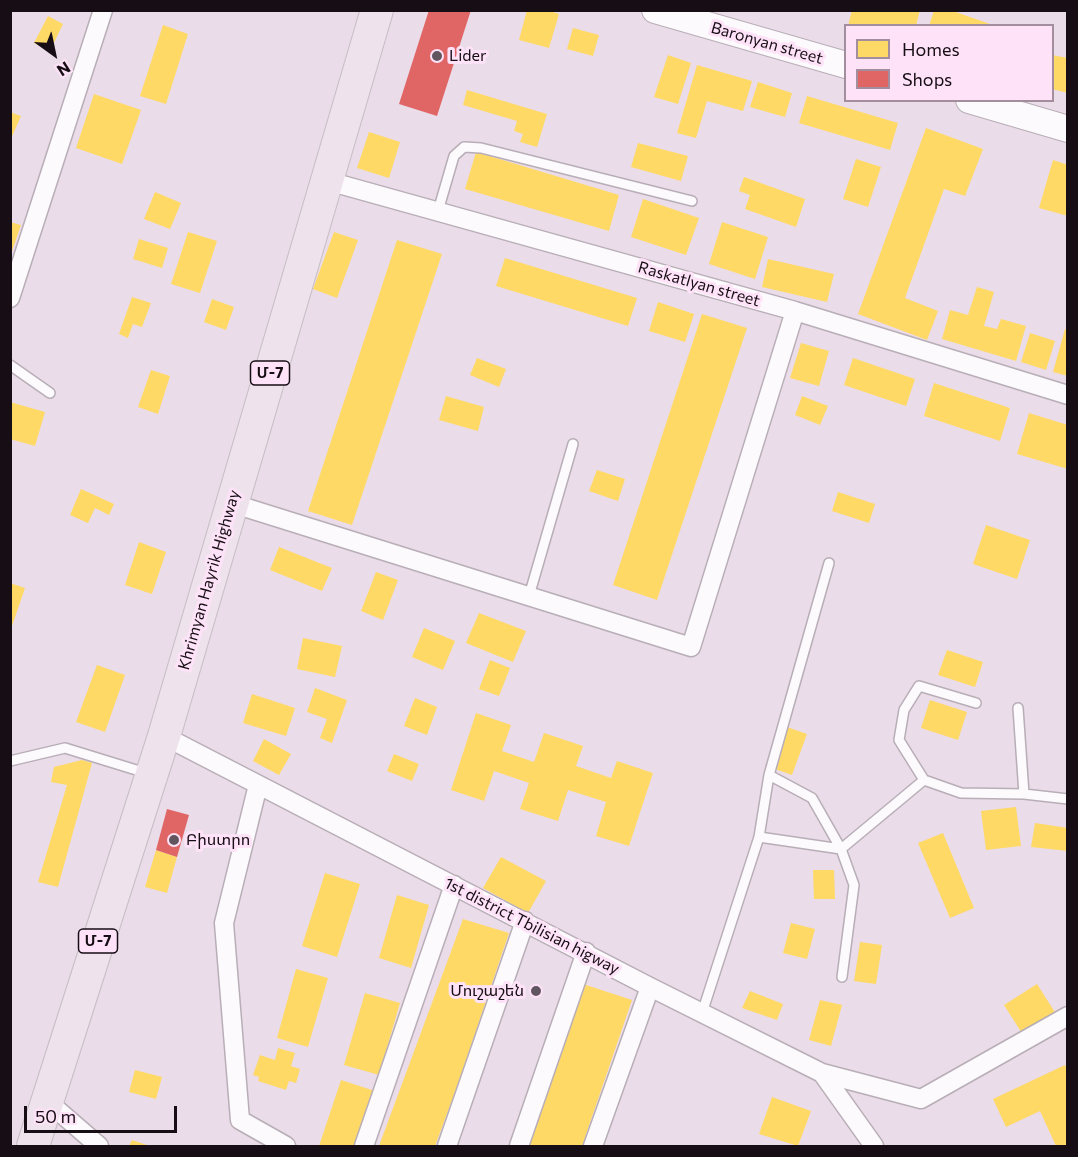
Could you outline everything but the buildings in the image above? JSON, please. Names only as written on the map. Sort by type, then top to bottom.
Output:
[{"type":"highway","name":"Khrimyan Hayrik Highway","points":[[33,1146],[164,736],[377,10]]},
{"type":"main road","name":"Baronyan street","points":[[655,10],[844,64]]},
{"type":"main road","points":[[976,102],[1068,129]]},
{"type":"street","points":[[10,298],[104,10]]},
{"type":"street","name":"Raskatlyan street","points":[[328,181],[795,311],[1068,395]]},
{"type":"street","points":[[231,503],[691,647],[795,311]]},
{"type":"street","name":"1st district Tbilisian higway","points":[[164,736],[650,987],[822,1073],[874,1146]]},
{"type":"street","points":[[258,785],[224,923],[240,1120],[286,1146]]},
{"type":"street","points":[[364,1146],[454,885]]},
{"type":"street","points":[[447,1146],[525,921]]},
{"type":"street","points":[[519,1146],[586,952]]},
{"type":"street","points":[[593,1146],[650,987]]},
{"type":"street","points":[[822,1073],[921,1099],[1068,1016]]},
{"type":"street","points":[[47,1101],[99,1146]]},
{"type":"lane","points":[[438,211],[454,156],[464,147],[481,148],[692,201]]},
{"type":"lane","points":[[10,365],[50,393]]},
{"type":"lane","points":[[529,596],[573,444]]},
{"type":"lane","points":[[702,1013],[759,837],[768,775],[828,563]]},
{"type":"lane","points":[[976,703],[919,686],[904,710],[899,740],[924,780],[961,793],[1024,794],[1068,799]]},
{"type":"lane","points":[[1018,708],[1024,794]]},
{"type":"lane","points":[[10,761],[65,748],[151,775]]},
{"type":"lane","points":[[768,775],[812,798],[841,849],[854,885],[842,977]]},
{"type":"lane","points":[[759,837],[841,849],[924,780]]},
{"type":"place","name":"Lider","points":[[437,56]]},
{"type":"place","name":"Բիստրո","points":[[174,840]]},
{"type":"place","name":"Մուշաշեն","points":[[536,991]]}]
